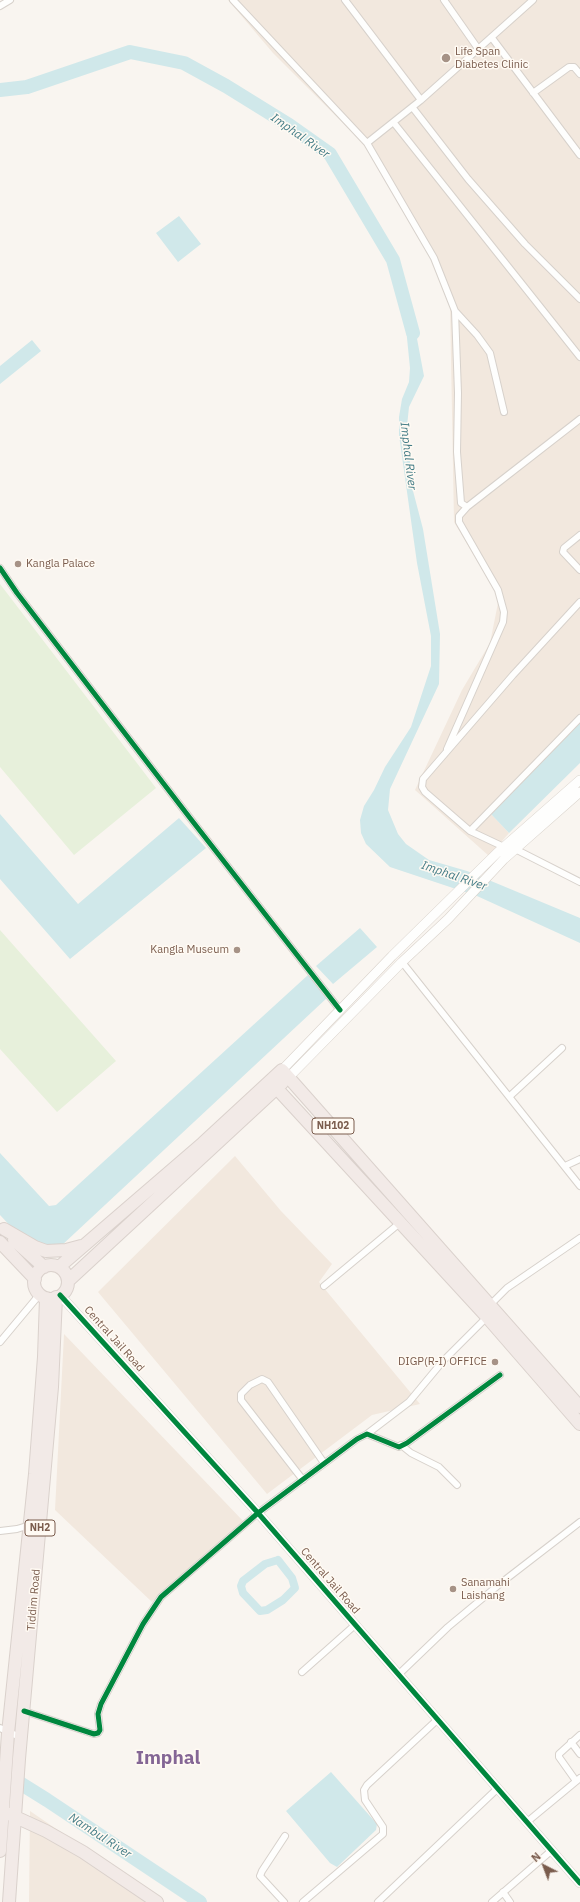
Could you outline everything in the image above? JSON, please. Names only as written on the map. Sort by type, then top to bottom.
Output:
[{"type":"highway","points":[[68,1281],[285,1073]]},
{"type":"highway","name":"NH102","points":[[285,1073],[580,1407]]},
{"type":"highway","points":[[59,1267],[273,1085]]},
{"type":"highway","name":"NH102","points":[[273,1085],[487,1317],[580,1424]]},
{"type":"highway","points":[[349,1166],[359,1157]]},
{"type":"highway","points":[[2,1227],[35,1247],[46,1251],[66,1250],[87,1243]]},
{"type":"highway","points":[[2,1227],[44,1267]]},
{"type":"highway","name":"NH2","points":[[0,1242],[34,1279],[36,1290],[51,1296]]},
{"type":"highway","points":[[34,1279],[36,1274],[44,1267],[54,1265],[59,1267],[67,1275],[68,1281]]},
{"type":"highway","name":"NH2","points":[[51,1296],[67,1286],[68,1281]]},
{"type":"highway","name":"NH2","points":[[0,1851],[1,1817],[13,1757],[4,1731],[35,1525],[43,1365],[51,1296]]},
{"type":"highway","name":"Tiddim Road","points":[[9,1902],[16,1814],[13,1757],[22,1738],[35,1525]]},
{"type":"highway","points":[[1,1817],[16,1814],[83,1852],[157,1902]]},
{"type":"street","points":[[0,6],[10,0]]},
{"type":"street","points":[[233,0],[367,143],[434,258],[455,311],[460,502],[467,507]]},
{"type":"street","points":[[345,0],[421,100]]},
{"type":"street","points":[[444,0],[479,50]]},
{"type":"street","points":[[367,143],[413,108],[533,0]]},
{"type":"street","points":[[492,38],[580,155]]},
{"type":"street","points":[[533,93],[569,67],[574,67],[580,74]]},
{"type":"street","points":[[413,108],[473,185],[525,244],[580,298]]},
{"type":"street","points":[[394,123],[580,358]]},
{"type":"street","points":[[455,311],[477,335],[490,353],[504,412]]},
{"type":"street","points":[[443,756],[504,622],[503,607],[498,590],[459,522],[459,516],[467,507],[580,419]]},
{"type":"street","points":[[580,535],[564,548],[563,552],[580,570]]},
{"type":"street","points":[[0,568],[17,593],[190,818],[340,1010]]},
{"type":"street","points":[[502,853],[470,830],[425,792],[422,787],[423,779],[513,675],[580,602]]},
{"type":"street","points":[[470,830],[580,718]]},
{"type":"street","points":[[285,1073],[340,1010],[392,956],[580,780]]},
{"type":"street","points":[[285,1073],[448,919],[502,853],[515,849],[580,792]]},
{"type":"street","points":[[515,849],[580,882]]},
{"type":"street","points":[[402,962],[580,1186]]},
{"type":"street","points":[[510,1096],[562,1048]]},
{"type":"street","points":[[565,1166],[580,1159]]},
{"type":"street","points":[[324,1286],[410,1215]]},
{"type":"street","points":[[24,1711],[94,1734],[98,1733],[100,1730],[98,1714],[101,1704],[143,1624],[161,1597],[258,1513],[324,1463],[367,1434],[410,1402],[443,1360],[487,1317],[489,1304],[517,1280],[580,1238]]},
{"type":"street","points":[[0,1342],[51,1296]]},
{"type":"street","name":"Central Jail Road","points":[[51,1296],[258,1513],[580,1883]]},
{"type":"street","points":[[401,1446],[500,1375]]},
{"type":"street","points":[[303,1480],[241,1400],[241,1394],[250,1385],[262,1379],[268,1382],[324,1463]]},
{"type":"street","points":[[367,1434],[401,1446],[411,1453],[439,1467],[457,1485]]},
{"type":"street","points":[[398,1675],[448,1627],[501,1583],[580,1522]]},
{"type":"street","points":[[0,1531],[35,1525]]},
{"type":"street","points":[[302,1672],[355,1625]]},
{"type":"street","points":[[303,1902],[383,1834],[384,1827],[365,1800],[364,1790],[367,1785],[437,1720]]},
{"type":"street","points":[[4,1731],[22,1738]]},
{"type":"street","points":[[527,1822],[578,1779],[559,1757],[561,1751],[580,1735]]},
{"type":"street","points":[[571,1742],[580,1754]]},
{"type":"street","points":[[378,1902],[497,1789]]},
{"type":"street","points":[[284,1902],[260,1876],[285,1836]]},
{"type":"street","points":[[492,1902],[552,1851]]},
{"type":"street","points":[[504,1892],[510,1902]]},
{"type":"shaded area","points":[[228,0],[580,0],[580,722],[490,813],[509,833],[489,856],[415,790],[462,690],[490,643],[499,598],[454,522],[450,304],[431,255],[367,147],[273,53]]},
{"type":"shaded area","points":[[235,1156],[281,1211],[332,1264],[319,1282],[420,1404],[372,1415],[267,1494],[98,1292]]},
{"type":"shaded area","points":[[64,1334],[245,1523],[152,1602],[55,1510]]},
{"type":"shaded area","points":[[30,1811],[163,1902],[29,1902]]},
{"type":"green space","points":[[0,584],[156,788],[74,855],[0,767]]},
{"type":"green space","points":[[0,930],[116,1061],[57,1112],[0,1049]]},
{"type":"water","points":[[179,216],[201,244],[178,262],[156,233]]},
{"type":"water","points":[[404,308],[415,328],[424,376],[409,407],[407,426],[412,487],[423,529],[440,634],[439,684],[390,789],[388,810],[398,834],[406,844],[429,860],[467,871],[580,918],[580,943],[477,896],[390,867],[366,844],[361,833],[360,820],[364,806],[374,790],[385,767],[411,727],[431,666],[431,636],[417,563],[399,435],[399,417],[402,399],[409,382],[410,368]]},
{"type":"water","points":[[32,340],[41,351],[0,384],[0,366]]},
{"type":"water","points":[[580,722],[580,763],[509,833],[490,813]]},
{"type":"water","points":[[0,814],[78,904],[179,818],[206,848],[70,959],[0,879]]},
{"type":"water","points":[[360,928],[377,947],[333,984],[316,966]]},
{"type":"water","points":[[308,975],[328,997],[61,1246],[41,1246],[15,1231],[0,1215],[0,1153],[49,1206],[56,1205]]},
{"type":"water","points":[[331,1772],[377,1824],[376,1830],[337,1867],[330,1863],[286,1811]]},
{"type":"waterway","name":"Imphal River","points":[[0,90],[27,87],[130,52],[184,63],[226,86],[289,125],[330,154],[393,260],[413,333]]},
{"type":"waterway","points":[[278,1560],[292,1578],[295,1588],[283,1600],[267,1610],[260,1611],[243,1593],[241,1586],[243,1581],[265,1564],[278,1560]]},
{"type":"waterway","name":"Nambul River","points":[[7,1775],[200,1902]]},
{"type":"cycle path","points":[[0,568],[17,593],[190,818],[340,1010]]},
{"type":"cycle path","points":[[60,1295],[258,1513],[580,1883]]},
{"type":"cycle path","points":[[24,1711],[94,1734],[98,1733],[100,1730],[98,1714],[101,1704],[143,1624],[161,1597],[258,1513],[357,1439],[367,1434],[399,1447],[407,1443],[500,1375]]},
{"type":"place","name":"Life Span Diabetes Clinic","points":[[446,58]]},
{"type":"place","name":"Kangla Palace","points":[[18,564]]},
{"type":"place","name":"Kangla Museum","points":[[237,950]]},
{"type":"place","name":"DIGP(R-I) OFFICE","points":[[495,1362]]},
{"type":"place","name":"Sanamahi Laishang","points":[[453,1589]]},
{"type":"district","name":"Imphal","points":[[168,1759]]}]
